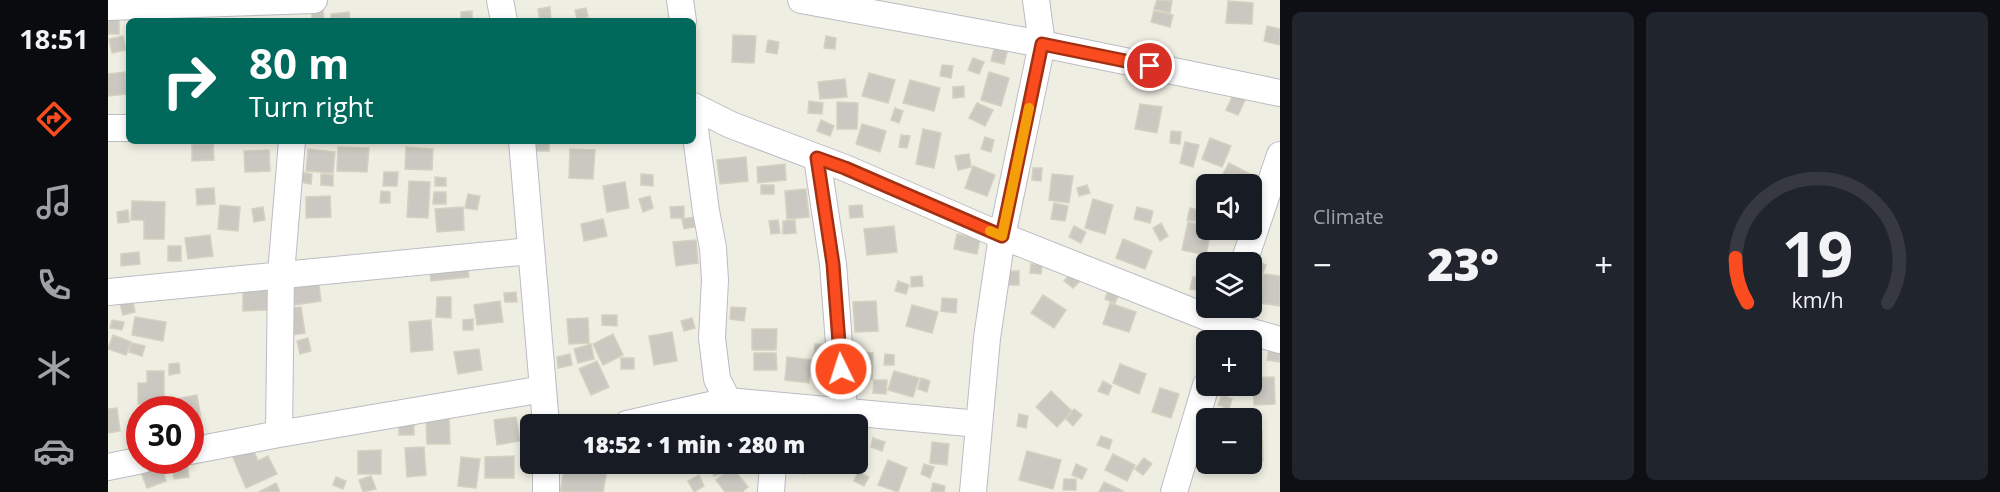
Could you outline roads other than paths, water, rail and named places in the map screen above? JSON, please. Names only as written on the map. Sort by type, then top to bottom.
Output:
[{"type":"street","points":[[500,0],[503,18]]},
{"type":"street","points":[[680,0],[683,18]]},
{"type":"street","points":[[801,0],[1042,44],[1280,93]]},
{"type":"street","points":[[973,492],[987,338],[1002,236],[1042,44],[1036,0]]},
{"type":"street","points":[[108,7],[305,8]]},
{"type":"street","points":[[696,108],[731,125],[845,168],[1002,236],[1224,324],[1280,340]]},
{"type":"street","points":[[108,128],[126,128]]},
{"type":"street","points":[[696,136],[713,248],[714,361],[717,379],[728,401],[751,414]]},
{"type":"street","points":[[279,434],[281,274],[292,144]]},
{"type":"street","points":[[522,144],[545,414]]},
{"type":"street","points":[[1247,252],[1280,154]]},
{"type":"street","points":[[817,158],[833,264],[844,410]]},
{"type":"street","points":[[108,292],[530,251]]},
{"type":"street","points":[[204,448],[543,389]]},
{"type":"street","points":[[1174,492],[1203,396]]},
{"type":"street","points":[[671,414],[728,401],[979,424]]},
{"type":"street","points":[[108,467],[126,463]]},
{"type":"street","points":[[546,474],[546,492]]},
{"type":"street","points":[[771,492],[772,474]]}]
